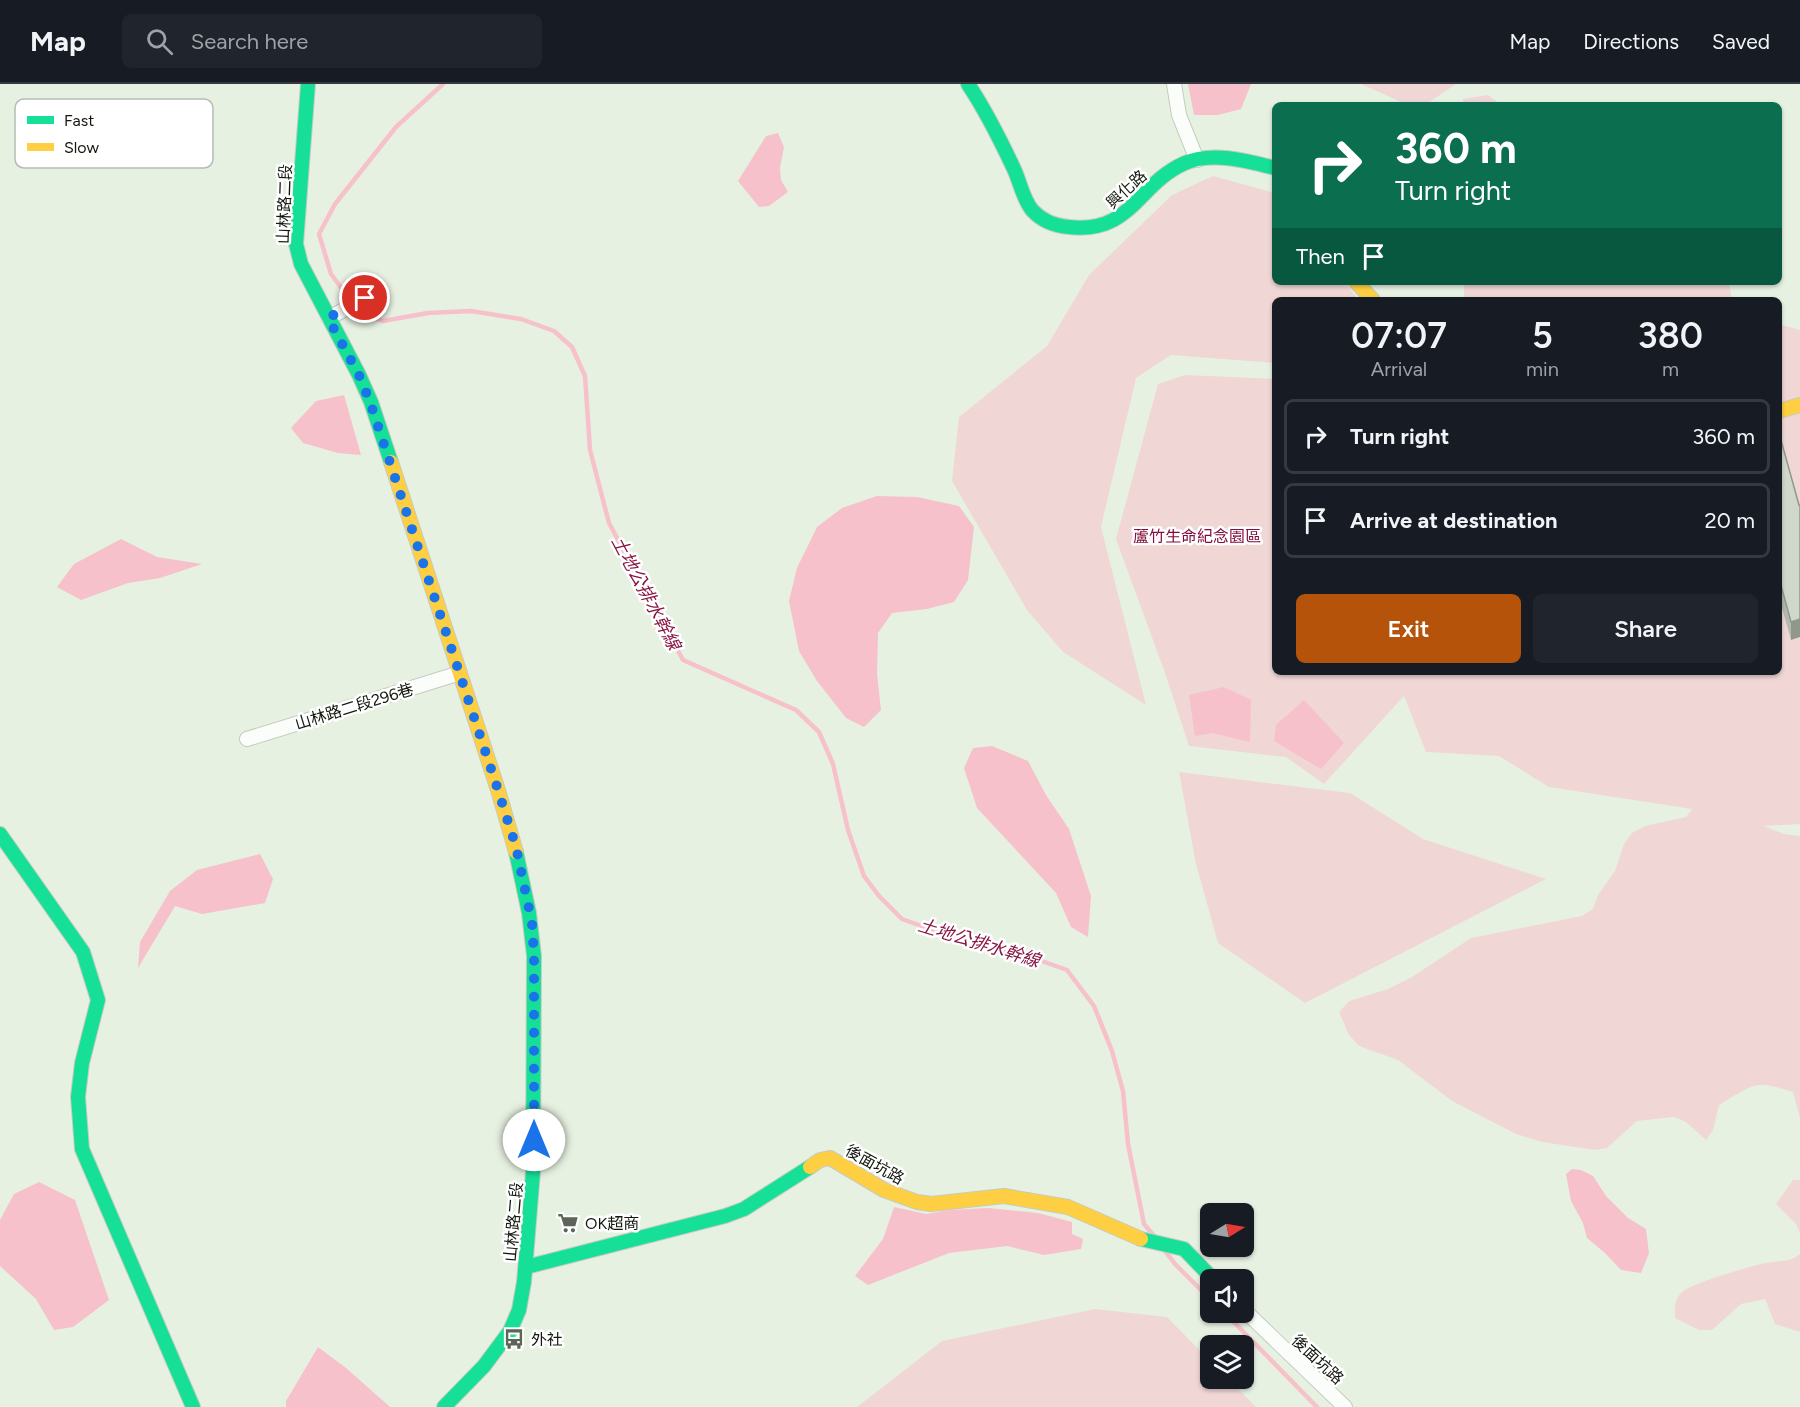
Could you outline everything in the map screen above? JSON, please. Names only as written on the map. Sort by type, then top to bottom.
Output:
[{"type":"street","name":"山林路二段","points":[[308,84],[296,224],[296,244],[301,264],[334,315],[370,402],[516,847],[532,923],[534,1162],[533,1197],[522,1294],[516,1318],[507,1337],[444,1407]]},
{"type":"street","name":"興化路","points":[[968,84],[990,120],[1019,180],[1024,197],[1033,211],[1052,224],[1083,230],[1109,225],[1124,215],[1172,169],[1188,161],[1229,160],[1272,167]]},
{"type":"street","points":[[1174,84],[1179,115],[1197,160]]},
{"type":"street","points":[[334,315],[365,298],[365,282]]},
{"type":"street","points":[[1359,285],[1370,297]]},
{"type":"street","points":[[1782,410],[1800,405]]},
{"type":"street","name":"山林路二段296巷","points":[[247,738],[460,673]]},
{"type":"street","points":[[0,834],[83,952],[98,1000],[82,1064],[78,1097],[82,1149],[194,1407]]},
{"type":"street","name":"後面坑路","points":[[525,1268],[725,1216],[744,1209],[820,1160],[830,1158],[884,1190],[917,1202],[931,1204],[1004,1196],[1068,1208],[1130,1236],[1184,1249],[1205,1269]]},
{"type":"street","name":"後面坑路","points":[[1254,1320],[1346,1407]]},
{"type":"green space","points":[[1361,84],[1456,84],[1429,102],[1401,102]]},
{"type":"green space","points":[[1488,95],[1497,102],[1463,102],[1463,99]]},
{"type":"green space","points":[[1213,176],[1272,192],[1272,285],[1347,285],[1356,297],[1272,297],[1272,363],[1171,355],[1136,378],[1101,527],[1146,705],[1063,652],[1027,610],[952,481],[959,417],[1047,346],[1089,275],[1172,195]]},
{"type":"green space","points":[[1464,285],[1730,285],[1732,297],[1464,297]]},
{"type":"green space","name":"蘆竹生命紀念園區","points":[[1782,325],[1800,330],[1800,824],[1764,826],[1784,834],[1800,836],[1800,1118],[1793,1092],[1761,1085],[1747,1089],[1719,1105],[1713,1130],[1706,1140],[1686,1122],[1674,1117],[1637,1121],[1607,1148],[1595,1150],[1542,1142],[1516,1134],[1452,1101],[1398,1060],[1359,1046],[1349,1035],[1339,1012],[1349,1001],[1388,989],[1412,977],[1471,938],[1582,916],[1593,909],[1598,895],[1615,871],[1624,844],[1632,833],[1645,826],[1686,817],[1692,809],[1549,787],[1499,756],[1426,752],[1404,696],[1324,784],[1286,757],[1189,746],[1116,539],[1158,384],[1185,375],[1272,379],[1272,675],[1782,675]]},
{"type":"green space","points":[[1179,772],[1350,793],[1423,839],[1546,879],[1305,1003],[1218,943],[1196,864]]},
{"type":"green space","points":[[1793,1180],[1800,1180],[1800,1233],[1796,1224],[1776,1204]]},
{"type":"green space","points":[[1800,1254],[1800,1332],[1775,1324],[1765,1299],[1741,1304],[1712,1330],[1699,1330],[1675,1318],[1678,1298],[1687,1289],[1735,1271],[1788,1260]]},
{"type":"green space","points":[[1095,1309],[1167,1317],[1200,1351],[1200,1389],[1238,1389],[1256,1407],[857,1407],[942,1341]]},
{"type":"shaded area","points":[[1188,84],[1251,84],[1241,109],[1218,115],[1194,115]]},
{"type":"shaded area","points":[[778,133],[784,147],[780,168],[781,180],[788,192],[769,206],[759,207],[738,181],[766,136]]},
{"type":"shaded area","points":[[344,395],[361,455],[338,453],[303,443],[291,428],[316,401]]},
{"type":"shaded area","points":[[877,496],[917,497],[959,506],[974,527],[968,580],[954,602],[927,609],[892,613],[878,633],[877,674],[881,710],[864,727],[846,718],[817,681],[799,651],[789,601],[797,568],[817,527],[842,508]]},
{"type":"shaded area","points":[[121,539],[157,557],[202,564],[160,578],[128,583],[81,600],[57,587],[74,564]]},
{"type":"shaded area","points":[[1224,687],[1251,700],[1250,742],[1212,733],[1195,736],[1189,695]]},
{"type":"shaded area","points":[[1304,700],[1344,743],[1321,769],[1274,741],[1276,725]]},
{"type":"shaded area","points":[[992,746],[1028,761],[1046,795],[1069,829],[1091,896],[1088,937],[1071,927],[1056,893],[977,808],[964,768],[973,748]]},
{"type":"shaded area","points":[[260,854],[273,879],[265,903],[202,914],[175,906],[138,968],[140,942],[170,891],[197,870]]},
{"type":"shaded area","points":[[1572,1169],[1581,1170],[1593,1176],[1606,1196],[1628,1218],[1646,1229],[1649,1253],[1641,1273],[1621,1270],[1587,1238],[1583,1223],[1571,1201],[1566,1174]]},
{"type":"shaded area","points":[[39,1182],[75,1200],[109,1300],[73,1327],[54,1330],[36,1299],[0,1266],[0,1220],[14,1194]]},
{"type":"shaded area","points":[[894,1207],[926,1214],[988,1208],[1038,1213],[1072,1222],[1072,1234],[1083,1239],[1081,1249],[1044,1255],[1007,1246],[949,1253],[868,1285],[855,1276],[883,1239]]},
{"type":"shaded area","points":[[318,1347],[390,1407],[286,1407],[286,1401]]},
{"type":"building","points":[[1782,444],[1800,505],[1800,619],[1791,622],[1782,589]]},
{"type":"waterway","name":"土地公排水幹線","points":[[443,84],[396,127],[335,204],[319,234],[331,274],[359,312],[383,321],[428,313],[471,311],[521,319],[554,331],[572,347],[585,376],[590,450],[609,523],[683,660],[796,710],[819,732],[833,764],[848,830],[864,876],[879,896],[902,919],[1025,955],[1067,970],[1094,1006],[1112,1051],[1123,1091],[1128,1144],[1144,1224],[1155,1237]]},
{"type":"waterway","name":"土地公排水幹線","points":[[1165,1251],[1200,1289]]},
{"type":"waterway","name":"土地公排水幹線","points":[[1235,1323],[1317,1407]]},
{"type":"traffic: fast","points":[[308,84],[296,244],[301,264],[371,402],[391,462]]},
{"type":"traffic: fast","points":[[968,84],[998,136],[1029,206],[1040,217],[1059,225],[1090,227],[1107,223],[1121,215],[1169,172],[1196,159],[1230,158],[1272,167]]},
{"type":"traffic: fast","points":[[0,834],[83,952],[98,1000],[82,1063],[78,1097],[82,1149],[193,1407]]},
{"type":"traffic: fast","points":[[444,1407],[484,1366],[510,1331],[519,1310],[524,1282],[533,1172],[534,956],[529,913],[516,852]]},
{"type":"traffic: fast","points":[[526,1267],[725,1216],[744,1209],[810,1167]]},
{"type":"traffic: fast","points":[[1141,1239],[1184,1249],[1203,1269]]},
{"type":"traffic: slow","points":[[1359,285],[1370,297]]},
{"type":"traffic: slow","points":[[1782,410],[1800,405]]},
{"type":"traffic: slow","points":[[391,462],[516,852]]},
{"type":"traffic: slow","points":[[810,1167],[820,1160],[830,1158],[884,1190],[917,1202],[931,1204],[1004,1196],[1068,1207],[1141,1239]]},
{"type":"place","name":"OK超商","points":[[568,1223]]},
{"type":"place","name":"外社","points":[[514,1339]]},
{"type":"route","points":[[365,298],[328,318],[359,375],[370,402],[498,790],[516,847],[526,891],[532,923],[534,956],[534,1140]]}]
